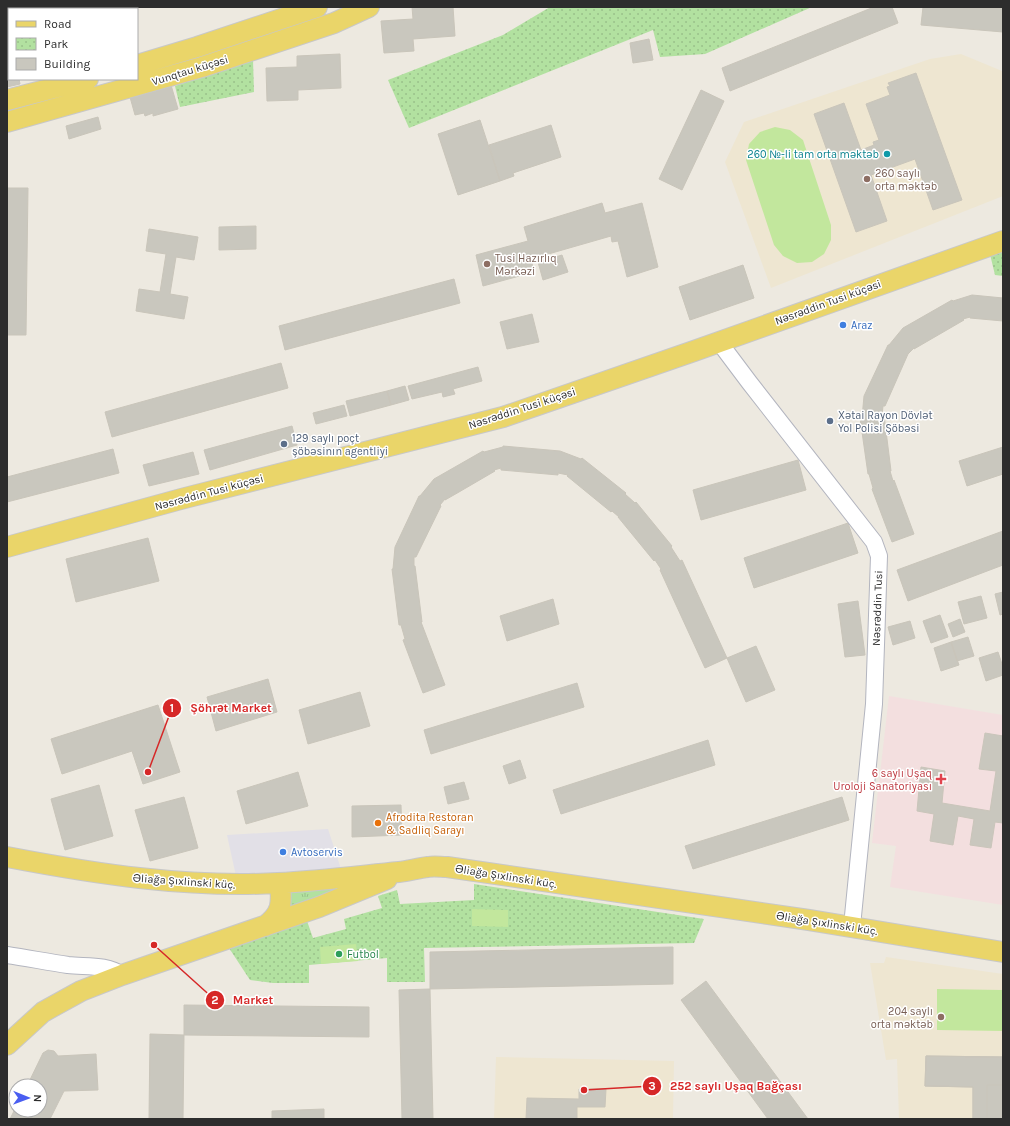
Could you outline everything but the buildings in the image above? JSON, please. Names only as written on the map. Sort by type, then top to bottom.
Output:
[{"type":"main road","name":"Vunqtau küçəsi","points":[[138,65],[197,47],[316,7]]},
{"type":"main road","name":"Vunqtau küçəsi","points":[[7,122],[202,68],[334,22],[370,7]]},
{"type":"main road","points":[[7,100],[84,80]]},
{"type":"main road","name":"Nəsrəddin Tusi küçəsi","points":[[7,547],[181,499],[504,416],[719,342],[1003,241]]},
{"type":"main road","name":"Əliağa Şıxlinski küç.","points":[[7,857],[99,874],[223,884],[280,883],[403,872],[430,867],[447,867],[852,926],[1003,952]]},
{"type":"main road","points":[[7,1045],[43,1012],[82,991],[122,975],[326,904],[403,872]]},
{"type":"main road","points":[[263,927],[276,917],[280,909],[280,883]]},
{"type":"street","name":"Nəsrəddin Tusi","points":[[719,342],[874,542],[879,556],[874,704],[852,926]]},
{"type":"street","points":[[7,955],[68,965],[104,968],[116,971],[122,975]]},
{"type":"shaded area","name":"260 saylı orta məktəb","points":[[961,54],[1002,71],[1003,74],[1003,196],[771,288],[725,162],[744,122],[930,59]]},
{"type":"shaded area","name":"6 saylı Uşaq Uroloji Sanatoriyası","points":[[889,696],[1003,715],[1003,905],[890,887],[896,846],[872,843]]},
{"type":"shaded area","name":"Avtoservis","points":[[328,829],[341,869],[236,876],[227,835]]},
{"type":"shaded area","name":"204 saylı orta məktəb","points":[[886,957],[1003,974],[1003,1119],[899,1119],[897,1059],[886,1060],[870,963],[884,963]]},
{"type":"shaded area","points":[[496,1057],[674,1061],[673,1119],[494,1119]]},
{"type":"green space","points":[[550,7],[812,7],[705,54],[660,57],[653,30],[409,128],[388,80],[503,35]]},
{"type":"green space","points":[[253,60],[254,92],[180,107],[175,86]]},
{"type":"green space","points":[[775,127],[790,130],[803,140],[831,225],[831,240],[824,254],[812,262],[797,263],[783,256],[774,245],[746,160],[749,144],[760,132]]},
{"type":"green space","points":[[1003,241],[1003,276],[995,275],[988,246]]},
{"type":"green space","points":[[364,882],[287,914],[290,888]]},
{"type":"green space","points":[[474,884],[704,919],[694,943],[424,948],[425,982],[387,982],[387,958],[309,965],[309,983],[273,983],[250,980],[229,948],[307,921],[313,938],[346,929],[344,919],[382,908],[378,896],[397,890],[400,904],[474,900]]},
{"type":"green space","points":[[472,909],[508,910],[508,927],[472,926]]},
{"type":"green space","name":"Futbol","points":[[356,944],[358,961],[321,964],[320,947]]},
{"type":"green space","points":[[937,989],[1003,990],[1003,1031],[937,1030]]},
{"type":"place","name":"260 №-li tam orta məktəb","points":[[887,154]]},
{"type":"place","name":"260 saylı orta məktəb","points":[[867,179]]},
{"type":"place","name":"Tusi Hazırlıq Mərkəzi","points":[[487,264]]},
{"type":"place","name":"Araz","points":[[843,325]]},
{"type":"place","name":"Xətai Rayon Dövlət Yol Polisi Şöbəsi","points":[[830,421]]},
{"type":"place","name":"129 saylı poçt şöbəsinın agentliyi","points":[[284,444]]},
{"type":"place","name":"Şöhrət Market","points":[[148,772]]},
{"type":"place","name":"6 saylı Uşaq Uroloji Sanatoriyası","points":[[941,779]]},
{"type":"place","name":"Afrodita Restoran & Sadliq Sarayı","points":[[378,823]]},
{"type":"place","name":"Avtoservis","points":[[283,852]]},
{"type":"place","name":"Market","points":[[154,945]]},
{"type":"place","name":"Futbol","points":[[339,954]]},
{"type":"place","name":"204 saylı orta məktəb","points":[[941,1017]]},
{"type":"place","name":"252 saylı Uşaq Bağçası","points":[[584,1090]]}]
